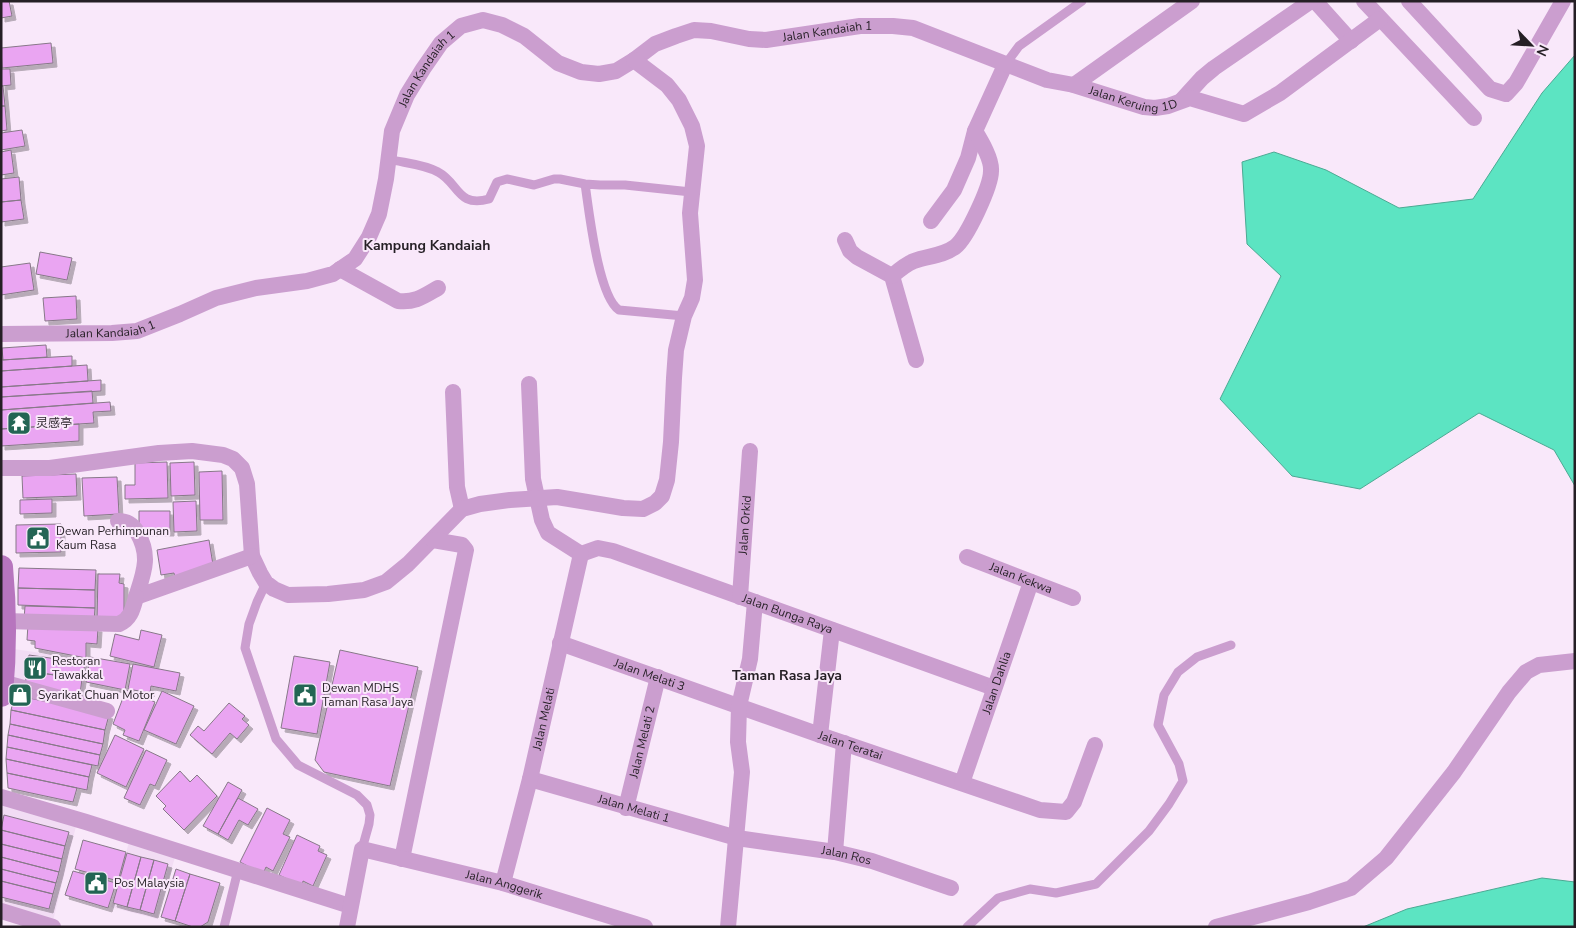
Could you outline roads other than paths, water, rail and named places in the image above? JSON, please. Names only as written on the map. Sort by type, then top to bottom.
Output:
[{"type":"main road","points":[[1,566],[4,621],[2,688]]},
{"type":"street","points":[[1074,85],[1192,1]]},
{"type":"street","points":[[1182,100],[1214,68],[1311,1]]},
{"type":"street","points":[[1315,1],[1351,41]]},
{"type":"street","points":[[1364,1],[1474,118]]},
{"type":"street","points":[[1409,1],[1490,89],[1506,94],[1516,82],[1563,1]]},
{"type":"street","name":"Jalan Keruing 1D","points":[[1006,65],[1047,80],[1074,85],[1144,107],[1168,106],[1190,98],[1244,114],[1280,93],[1380,19]]},
{"type":"street","name":"Jalan Kandaiah 1","points":[[1,334],[137,331],[216,298],[256,288],[307,281],[333,274],[355,259],[369,237],[379,214],[392,131],[407,96],[423,68],[441,43],[460,26],[483,20],[502,25],[524,36],[558,63],[581,72],[599,74],[616,70],[634,60],[655,44],[694,30],[766,40],[860,26],[913,28],[1006,65]]},
{"type":"street","points":[[1,468],[50,468],[159,453],[192,451],[223,455],[233,459],[242,468],[247,484],[252,556],[266,583],[288,595],[328,594],[364,590],[386,582],[433,540],[462,509],[480,504],[557,497],[623,508],[643,509],[655,503],[662,496],[667,480],[676,350],[684,316],[692,298],[695,280],[690,213],[697,146],[692,126],[679,100],[667,85],[634,60]]},
{"type":"street","points":[[931,221],[954,190],[968,158],[975,131],[1006,65]]},
{"type":"street","points":[[892,276],[904,266],[916,260],[936,255],[955,247],[968,230],[983,200],[992,170],[985,150],[975,131]]},
{"type":"street","points":[[844,240],[850,251],[857,257],[892,276],[916,360]]},
{"type":"street","points":[[340,269],[398,301],[418,300],[438,288]]},
{"type":"street","points":[[529,384],[533,479],[542,520],[548,533],[581,554]]},
{"type":"street","points":[[453,392],[457,486],[462,509]]},
{"type":"street","name":"Jalan Orkid","points":[[728,927],[742,772],[738,742],[740,706],[750,659],[748,600],[750,451]]},
{"type":"street","points":[[4,621],[120,624],[126,621],[131,614],[143,575],[146,557],[144,544],[134,527],[125,521],[118,521]]},
{"type":"street","points":[[402,859],[466,550],[462,545],[433,540]]},
{"type":"street","name":"Jalan Bunga Raya","points":[[581,554],[598,548],[613,551],[994,688]]},
{"type":"street","name":"Jalan Melati","points":[[502,883],[530,779],[581,554]]},
{"type":"street","points":[[136,597],[252,556]]},
{"type":"street","name":"Jalan Kekwa","points":[[967,557],[1073,598]]},
{"type":"street","name":"Jalan Dahlia","points":[[962,783],[1031,582]]},
{"type":"street","points":[[820,735],[832,630]]},
{"type":"street","name":"Jalan Melati 3","points":[[560,643],[740,706]]},
{"type":"street","points":[[1216,927],[1309,902],[1350,888],[1386,858],[1454,772],[1509,692],[1526,672],[1540,665],[1575,661]]},
{"type":"street","name":"Jalan Melati 2","points":[[626,808],[658,677]]},
{"type":"street","points":[[2,688],[107,711]]},
{"type":"street","name":"Jalan Teratai","points":[[740,706],[1040,810],[1066,812],[1074,802],[1095,745]]},
{"type":"street","points":[[835,852],[844,743]]},
{"type":"street","name":"Jalan Melati 1","points":[[530,779],[626,808],[737,838]]},
{"type":"street","points":[[1,797],[350,906]]},
{"type":"street","name":"Jalan Ros","points":[[737,838],[835,852],[872,861],[951,888]]},
{"type":"street","points":[[347,927],[362,849]]},
{"type":"street","name":"Jalan Anggerik","points":[[362,849],[502,883],[645,927]]},
{"type":"street","points":[[1,911],[53,927]]},
{"type":"lane","points":[[1006,65],[1019,46],[1082,1]]},
{"type":"lane","points":[[388,159],[437,171],[446,177],[460,195],[472,200],[489,199],[497,182],[500,180],[512,180],[534,185],[560,179],[600,186],[625,185],[692,192]]},
{"type":"lane","points":[[585,184],[598,262],[609,299],[615,308],[619,310],[684,316]]},
{"type":"lane","points":[[266,583],[249,624],[245,648],[276,739],[298,765],[357,795],[367,805],[370,824],[362,849]]},
{"type":"lane","points":[[968,927],[998,898],[1030,889],[1056,893],[1096,884],[1149,831],[1183,781],[1179,764],[1158,725],[1164,695],[1178,672],[1197,657],[1231,645]]},
{"type":"lane","points":[[224,927],[238,870]]},
{"type":"place","name":"灵感亭","points":[[19,423]]},
{"type":"place","name":"Dewan Perhimpunan Kaum Rasa","points":[[38,538]]},
{"type":"place","name":"Restoran Tawakkal","points":[[35,668]]},
{"type":"place","name":"Syarikat Chuan Motor","points":[[20,695]]},
{"type":"place","name":"Dewan MDHS Taman Rasa Jaya","points":[[305,695]]},
{"type":"place","name":"Pos Malaysia","points":[[96,883]]},
{"type":"district","name":"Kampung Kandaiah","points":[[427,245]]},
{"type":"district","name":"Taman Rasa Jaya","points":[[787,675]]}]
